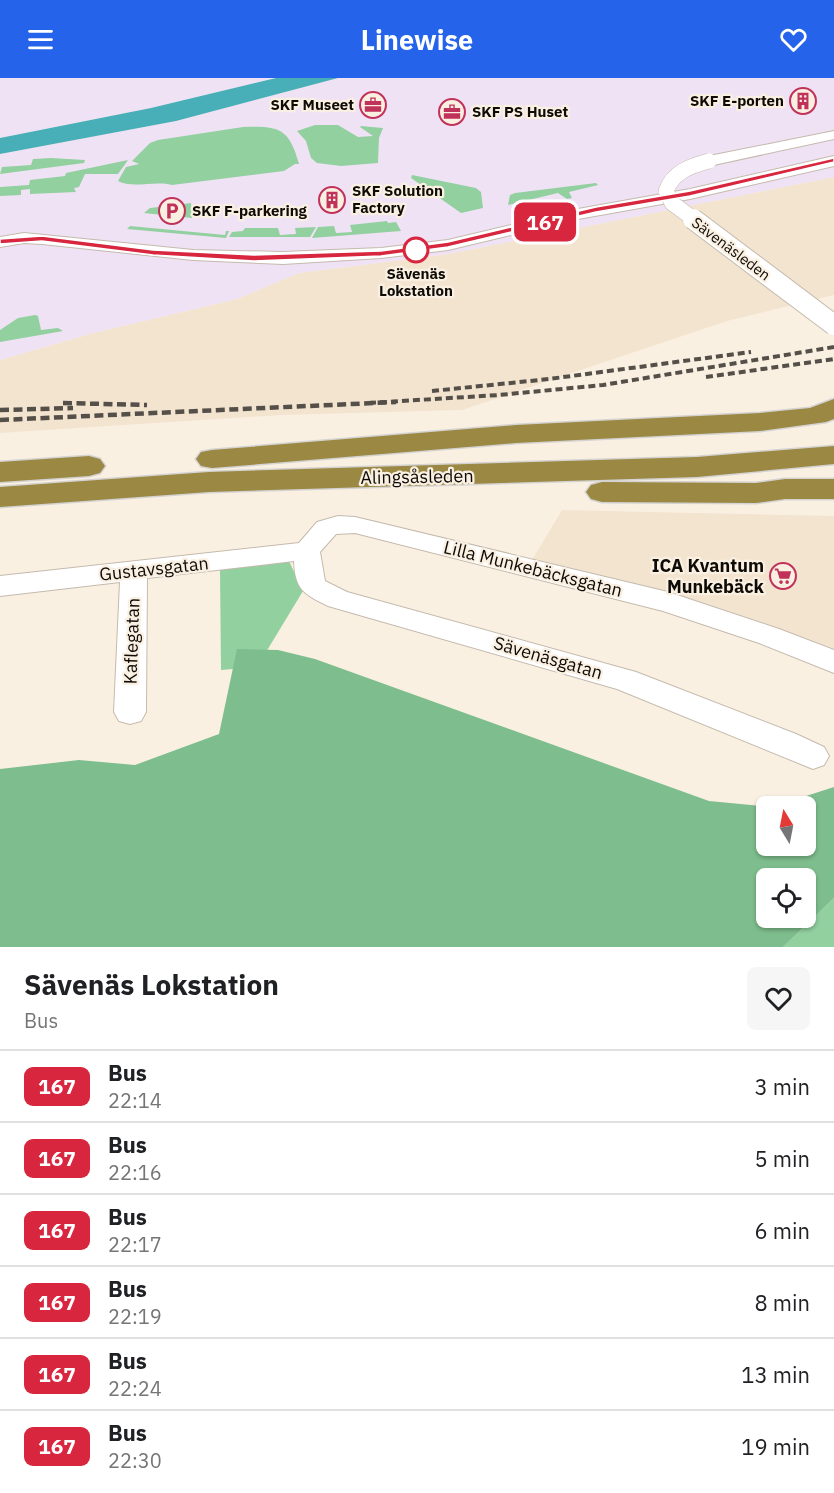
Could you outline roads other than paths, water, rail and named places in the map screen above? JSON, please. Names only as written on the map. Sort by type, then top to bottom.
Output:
[{"type":"highway","points":[[212,459],[516,434],[760,422],[816,416],[834,408]]},
{"type":"highway","name":"Alingsåsleden","points":[[0,472],[212,459],[637,451],[763,444],[834,435]]},
{"type":"highway","name":"Alingsåsleden","points":[[0,497],[209,482],[697,467],[834,455]]},
{"type":"highway","points":[[127,487],[207,494],[559,491],[834,496]]},
{"type":"highway","points":[[756,493],[785,489],[834,489]]},
{"type":"street","name":"Sävenäsleden","points":[[834,135],[709,161],[685,169],[670,181],[666,191],[672,203],[834,325]]},
{"type":"street","points":[[0,242],[24,238],[42,239],[153,252],[254,258],[381,253],[448,244],[587,212],[690,194],[834,160]]},
{"type":"street","name":"Lilla Munkebäcksgatan","points":[[307,551],[327,527],[337,523],[355,525],[668,602],[769,636],[834,662]]},
{"type":"street","name":"Gustavsgatan","points":[[0,586],[307,551]]},
{"type":"street","name":"Sävenäsgatan","points":[[307,551],[308,569],[313,587],[338,599],[625,680],[813,756]]},
{"type":"street","name":"Kaflegatan","points":[[130,712],[134,571]]},
{"type":"water","points":[[276,78],[338,78],[176,121],[0,154],[0,138],[151,108]]},
{"type":"railway","points":[[369,403],[499,395],[603,385],[834,347]]},
{"type":"railway","points":[[432,391],[549,379],[751,352]]},
{"type":"railway","points":[[706,377],[834,359]]},
{"type":"railway","points":[[0,420],[396,402]]},
{"type":"railway","points":[[70,403],[63,403],[147,405]]},
{"type":"railway","points":[[0,410],[73,408]]},
{"type":"place","name":"SKF E-porten","points":[[803,101]]},
{"type":"place","name":"SKF Museet","points":[[373,105]]},
{"type":"place","name":"SKF PS Huset","points":[[452,112]]},
{"type":"place","name":"SKF Solution Factory","points":[[332,200]]},
{"type":"place","name":"SKF F-parkering","points":[[172,211]]},
{"type":"place","name":"Sävenäs Lokstation","points":[[416,250]]},
{"type":"place","name":"ICA Kvantum Munkebäck","points":[[783,576]]}]
